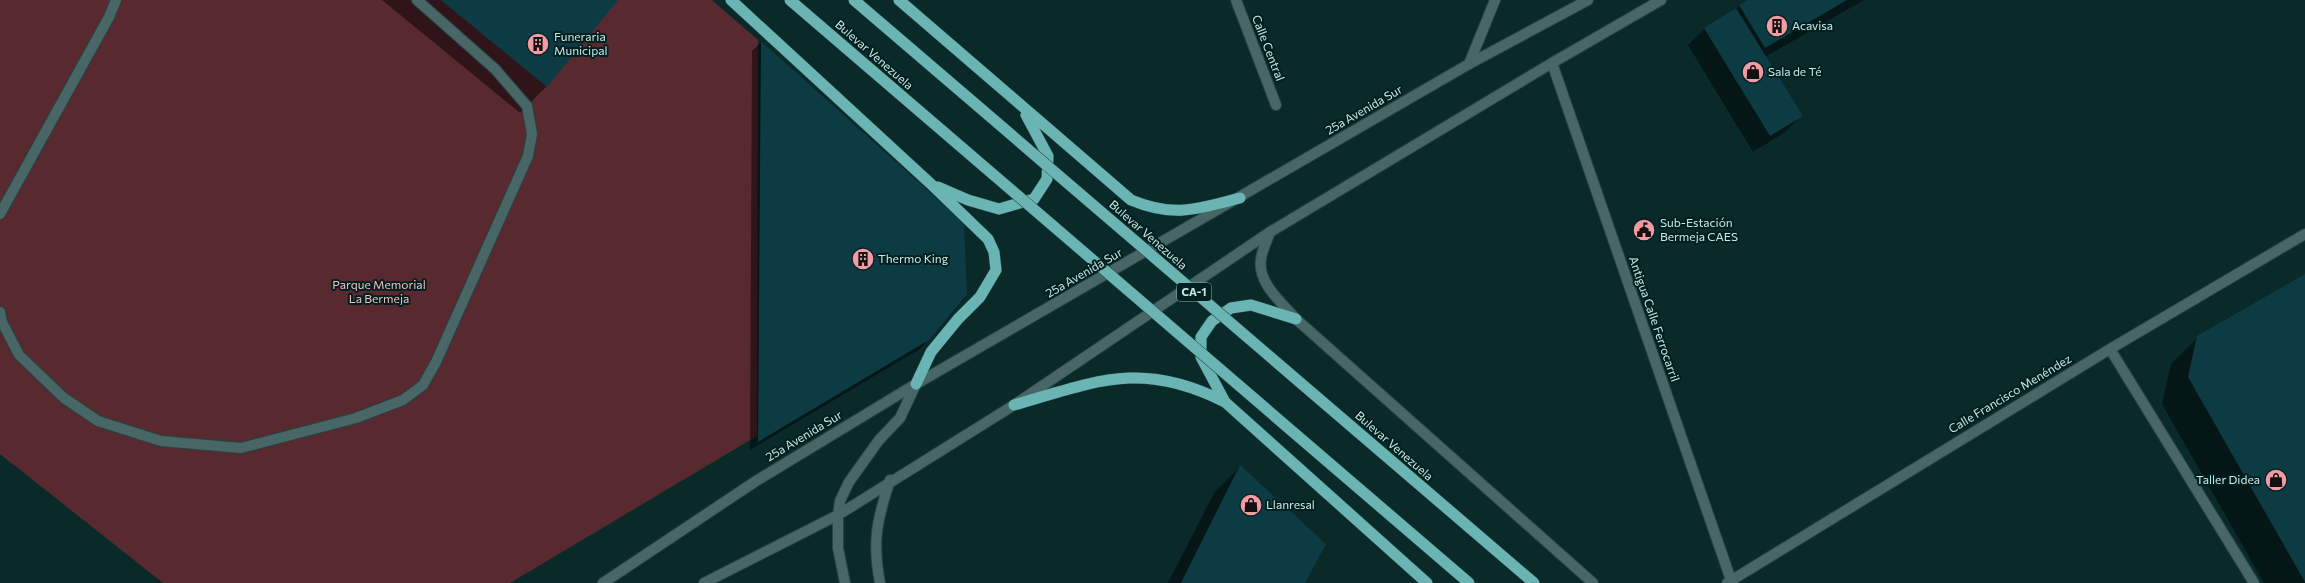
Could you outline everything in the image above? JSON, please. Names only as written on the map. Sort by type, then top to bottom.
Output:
[{"type":"highway","points":[[731,0],[932,185],[988,239],[994,252],[996,270],[980,297],[958,319],[931,352],[916,384]]},
{"type":"highway","name":"Bulevar Venezuela","points":[[790,0],[1468,583]]},
{"type":"highway","name":"Bulevar Venezuela","points":[[854,0],[1534,583]]},
{"type":"highway","points":[[899,0],[1021,107],[1131,200],[1151,209],[1179,212],[1240,198]]},
{"type":"highway","points":[[932,185],[968,200],[999,209],[1034,199],[1047,178],[1048,156],[1021,107]]},
{"type":"highway","points":[[1225,402],[1201,357],[1201,337],[1212,321],[1231,308],[1251,305],[1296,319]]},
{"type":"highway","points":[[1014,405],[1110,378],[1130,377],[1173,381],[1200,389],[1225,402],[1427,583]]},
{"type":"street","points":[[0,214],[109,17],[116,0]]},
{"type":"street","points":[[0,312],[2,322],[19,355],[64,398],[98,421],[161,441],[241,448],[356,418],[403,400],[422,386],[436,362],[528,156],[532,134],[527,106],[495,69],[417,0]]},
{"type":"street","name":"Calle Central","points":[[1236,0],[1276,105]]},
{"type":"street","points":[[1469,64],[1495,0]]},
{"type":"street","points":[[704,583],[838,515],[890,480],[1014,405],[1270,232],[1552,63],[1661,0]]},
{"type":"street","name":"25a Avenida Sur","points":[[603,583],[756,481],[916,384],[1240,198],[1469,64],[1583,1]]},
{"type":"street","name":"Antigua Calle Ferrocarril","points":[[1552,63],[1730,582]]},
{"type":"street","points":[[1270,232],[1261,260],[1262,272],[1271,292],[1296,319],[1593,583]]},
{"type":"street","name":"Calle Francisco Menéndez","points":[[1730,582],[2110,349],[2305,234]]},
{"type":"street","points":[[2110,349],[2254,583]]},
{"type":"street","points":[[845,583],[838,548],[838,515],[840,501],[849,482],[879,440],[900,418],[916,384]]},
{"type":"street","points":[[880,583],[876,564],[875,535],[890,480]]},
{"type":"green space","name":"Parque Memorial La Bermeja","points":[[0,0],[712,0],[758,40],[757,436],[510,583],[163,583],[0,454]]},
{"type":"building","name":"Funeraria Municipal","points":[[441,0],[618,0],[547,87]]},
{"type":"building","name":"Acavisa","points":[[1748,0],[1847,0],[1765,48],[1739,5]]},
{"type":"building","name":"Sala de Té","points":[[1736,8],[1803,116],[1770,136],[1704,28]]},
{"type":"building","name":"Thermo King","points":[[761,41],[964,223],[967,294],[929,340],[758,442]]},
{"type":"building","name":"Taller Didea","points":[[2305,274],[2305,582],[2188,377],[2197,336]]},
{"type":"building","name":"Llanresal","points":[[1240,465],[1326,544],[1305,583],[1181,583]]},
{"type":"place","name":"Acavisa","points":[[1777,26]]},
{"type":"place","name":"Funeraria Municipal","points":[[538,44]]},
{"type":"place","name":"Sala de Té","points":[[1753,72]]},
{"type":"place","name":"Sub-Estación Bermeja CAES","points":[[1644,230]]},
{"type":"place","name":"Thermo King","points":[[863,259]]},
{"type":"place","name":"Taller Didea","points":[[2276,480]]},
{"type":"place","name":"Llanresal","points":[[1251,505]]}]
